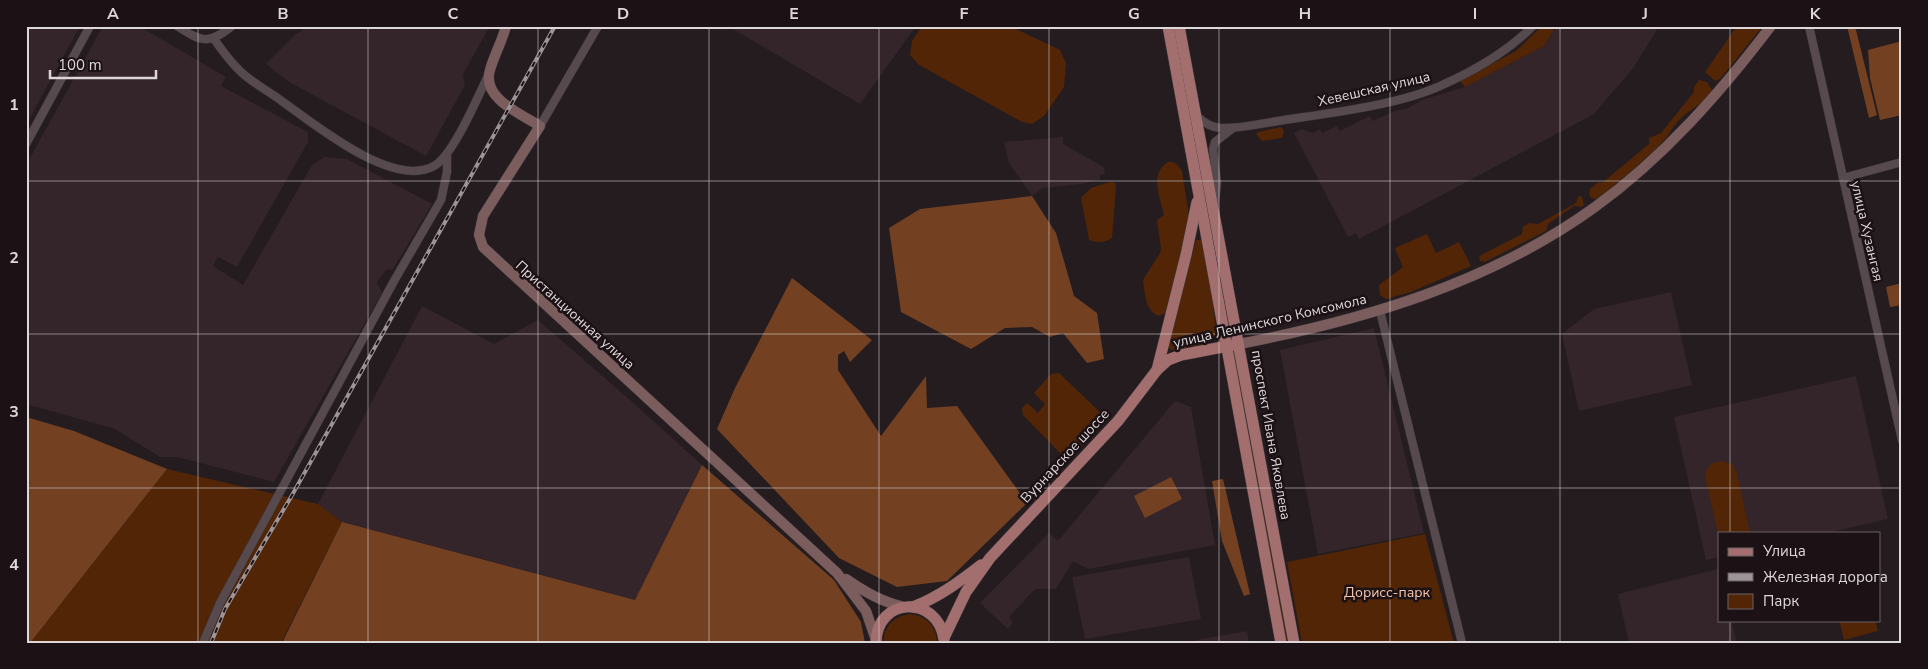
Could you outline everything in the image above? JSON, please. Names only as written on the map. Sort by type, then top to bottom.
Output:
[{"type":"main road","name":"проспект Ивана Яковлева","points":[[1168,26],[1281,643]]},
{"type":"main road","name":"проспект Ивана Яковлева","points":[[1180,26],[1294,643]]},
{"type":"main road","points":[[1156,370],[1186,255],[1198,195]]},
{"type":"main road","name":"улица Ленинского Комсомола","points":[[1156,370],[1168,360],[1181,355],[1239,344]]},
{"type":"main road","name":"Вурнарское шоссе","points":[[944,640],[966,592],[990,558],[1118,421],[1156,370]]},
{"type":"main road","name":"Вурнарское шоссе","points":[[876,642],[877,630],[881,621],[888,613],[932,600],[990,558]]},
{"type":"main road","points":[[909,607],[932,614],[942,627],[944,640]]},
{"type":"street","points":[[26,144],[90,26]]},
{"type":"street","points":[[177,26],[196,38],[214,39],[232,26]]},
{"type":"street","points":[[214,39],[239,70],[325,132],[369,159],[387,167],[420,171],[434,166],[447,156],[488,76],[506,26]]},
{"type":"street","name":"Пристанционная улица","points":[[598,26],[540,126],[483,216],[479,235],[482,247],[837,573],[872,596],[889,604],[909,607]]},
{"type":"street","name":"Хевешская улица","points":[[1233,128],[1371,105],[1422,93],[1481,65],[1512,46],[1533,26]]},
{"type":"street","name":"улица Ленинского Комсомола","points":[[1239,344],[1290,334],[1380,310],[1434,292],[1526,249],[1594,207],[1646,165],[1721,90],[1771,26]]},
{"type":"street","name":"улица Хузангая","points":[[1809,26],[1902,440]]},
{"type":"street","points":[[488,76],[489,85],[499,99],[540,126]]},
{"type":"street","points":[[481,90],[493,92]]},
{"type":"street","points":[[1196,115],[1210,126],[1233,128]]},
{"type":"street","points":[[1214,209],[1218,183],[1213,149],[1215,142],[1233,128]]},
{"type":"street","points":[[203,643],[220,603],[394,281],[442,200],[447,172],[447,156]]},
{"type":"street","points":[[1843,178],[1902,162]]},
{"type":"street","points":[[1380,310],[1462,643]]},
{"type":"street","name":"Пристанционная улица","points":[[837,573],[866,611],[876,642]]},
{"type":"shaded area","points":[[26,26],[80,26],[26,125]]},
{"type":"shaded area","points":[[103,26],[139,26],[226,77],[221,86],[308,132],[308,142],[237,267],[218,257],[213,266],[243,285],[312,165],[325,157],[347,159],[432,204],[393,269],[386,270],[377,282],[382,293],[274,482],[177,457],[160,457],[115,429],[26,404],[26,165]]},
{"type":"shaded area","points":[[309,26],[490,26],[463,74],[465,85],[426,156],[289,82],[266,64],[296,34]]},
{"type":"shaded area","points":[[728,26],[916,26],[860,104]]},
{"type":"shaded area","points":[[1557,26],[1659,26],[1634,67],[1594,114],[1359,239],[1356,233],[1348,237],[1294,133],[1302,129],[1313,133],[1320,129],[1322,133],[1337,126],[1340,131],[1370,116],[1373,121],[1394,111],[1406,109],[1422,100],[1465,87],[1544,46]]},
{"type":"shaded area","points":[[1847,26],[1855,26],[1877,115],[1869,118]]},
{"type":"shaded area","points":[[1902,41],[1902,115],[1880,120],[1870,78],[1868,50]]},
{"type":"shaded area","points":[[1063,137],[1063,144],[1104,167],[1105,174],[1100,175],[1100,179],[1082,184],[1043,188],[1032,196],[1009,163],[1004,142]]},
{"type":"shaded area","points":[[1032,196],[1056,233],[1074,296],[1097,313],[1104,359],[1087,363],[1063,333],[1050,337],[1032,327],[1005,328],[971,349],[901,312],[889,228],[920,209]]},
{"type":"shaded area","points":[[792,278],[872,340],[850,362],[844,351],[838,355],[838,370],[881,436],[926,376],[927,408],[957,406],[1027,503],[947,581],[897,587],[839,558],[717,429],[735,388]]},
{"type":"shaded area","points":[[1902,283],[1902,305],[1890,307],[1886,287]]},
{"type":"shaded area","points":[[1671,292],[1692,385],[1579,411],[1562,334],[1594,309]]},
{"type":"shaded area","points":[[422,306],[494,344],[538,320],[702,465],[635,600],[342,522],[318,504]]},
{"type":"shaded area","points":[[1374,328],[1424,533],[1318,554],[1280,350]]},
{"type":"shaded area","points":[[1856,376],[1888,519],[1831,532],[1718,532],[1718,557],[1706,560],[1674,417]]},
{"type":"shaded area","points":[[1175,401],[1191,407],[1215,545],[1088,569],[1073,561],[1056,589],[1035,589],[1009,617],[1013,623],[1008,629],[980,603],[1049,533],[1058,541]]},
{"type":"shaded area","points":[[26,417],[74,431],[167,469],[30,643],[26,643]]},
{"type":"shaded area","points":[[702,465],[834,580],[861,622],[865,643],[282,643],[342,522],[635,600]]},
{"type":"shaded area","points":[[1171,477],[1182,499],[1145,518],[1134,496]]},
{"type":"shaded area","points":[[1223,479],[1250,594],[1244,596],[1222,541],[1212,481]]},
{"type":"shaded area","points":[[1189,557],[1201,619],[1085,639],[1072,577]]},
{"type":"shaded area","points":[[1718,569],[1718,622],[1732,622],[1737,643],[1629,643],[1618,594]]},
{"type":"shaded area","points":[[1247,631],[1249,643],[1182,643],[1197,640]]},
{"type":"green space","points":[[922,26],[1010,26],[1060,50],[1066,63],[1064,87],[1044,116],[1032,124],[1022,122],[919,65],[910,55],[912,41]]},
{"type":"green space","points":[[1542,26],[1550,26],[1554,30],[1544,46],[1465,87],[1460,81],[1516,51]]},
{"type":"green space","points":[[1737,26],[1763,26],[1720,79],[1715,81],[1705,72]]},
{"type":"green space","points":[[1699,80],[1707,82],[1712,90],[1709,95],[1685,114],[1665,139],[1634,169],[1601,196],[1595,199],[1591,198],[1589,194],[1590,189],[1598,182],[1602,183],[1649,144],[1649,138],[1661,133],[1694,92],[1694,87]]},
{"type":"green space","points":[[1281,127],[1284,130],[1282,138],[1262,141],[1256,134],[1258,132]]},
{"type":"green space","points":[[1168,162],[1173,162],[1182,171],[1189,216],[1168,312],[1159,316],[1154,314],[1148,306],[1143,280],[1160,253],[1157,220],[1164,215],[1158,193],[1157,179],[1162,167]]},
{"type":"green space","points":[[1110,182],[1115,183],[1116,187],[1112,238],[1106,241],[1095,242],[1089,240],[1081,198],[1091,188]]},
{"type":"green space","points":[[1580,196],[1584,205],[1582,207],[1574,206],[1548,224],[1546,231],[1485,262],[1480,261],[1481,255],[1522,234],[1523,227],[1529,223],[1538,224],[1576,203]]},
{"type":"green space","points":[[1427,234],[1436,253],[1459,242],[1471,266],[1411,292],[1386,299],[1380,295],[1379,285],[1403,267],[1395,248]]},
{"type":"green space","points":[[1196,240],[1201,240],[1204,245],[1217,334],[1214,338],[1203,344],[1172,350],[1169,348],[1169,343]]},
{"type":"green space","points":[[1235,354],[1288,643],[1285,643],[1232,355]]},
{"type":"green space","points":[[1059,373],[1102,414],[1103,424],[1071,457],[1063,456],[1023,415],[1022,408],[1027,403],[1038,413],[1045,404],[1034,393],[1051,374]]},
{"type":"green space","points":[[1721,461],[1732,464],[1736,470],[1750,532],[1718,533],[1705,477],[1707,470],[1714,463]]},
{"type":"green space","points":[[167,469],[318,504],[342,522],[281,643],[30,643]]},
{"type":"green space","name":"Дорисс-парк","points":[[1425,534],[1454,643],[1302,643],[1287,562]]},
{"type":"green space","points":[[910,614],[921,617],[930,623],[935,632],[937,643],[883,643],[885,632],[891,623],[899,617]]},
{"type":"green space","points":[[1840,622],[1876,622],[1878,631],[1844,640]]},
{"type":"railway","points":[[211,643],[225,609],[291,497],[555,26]]}]
